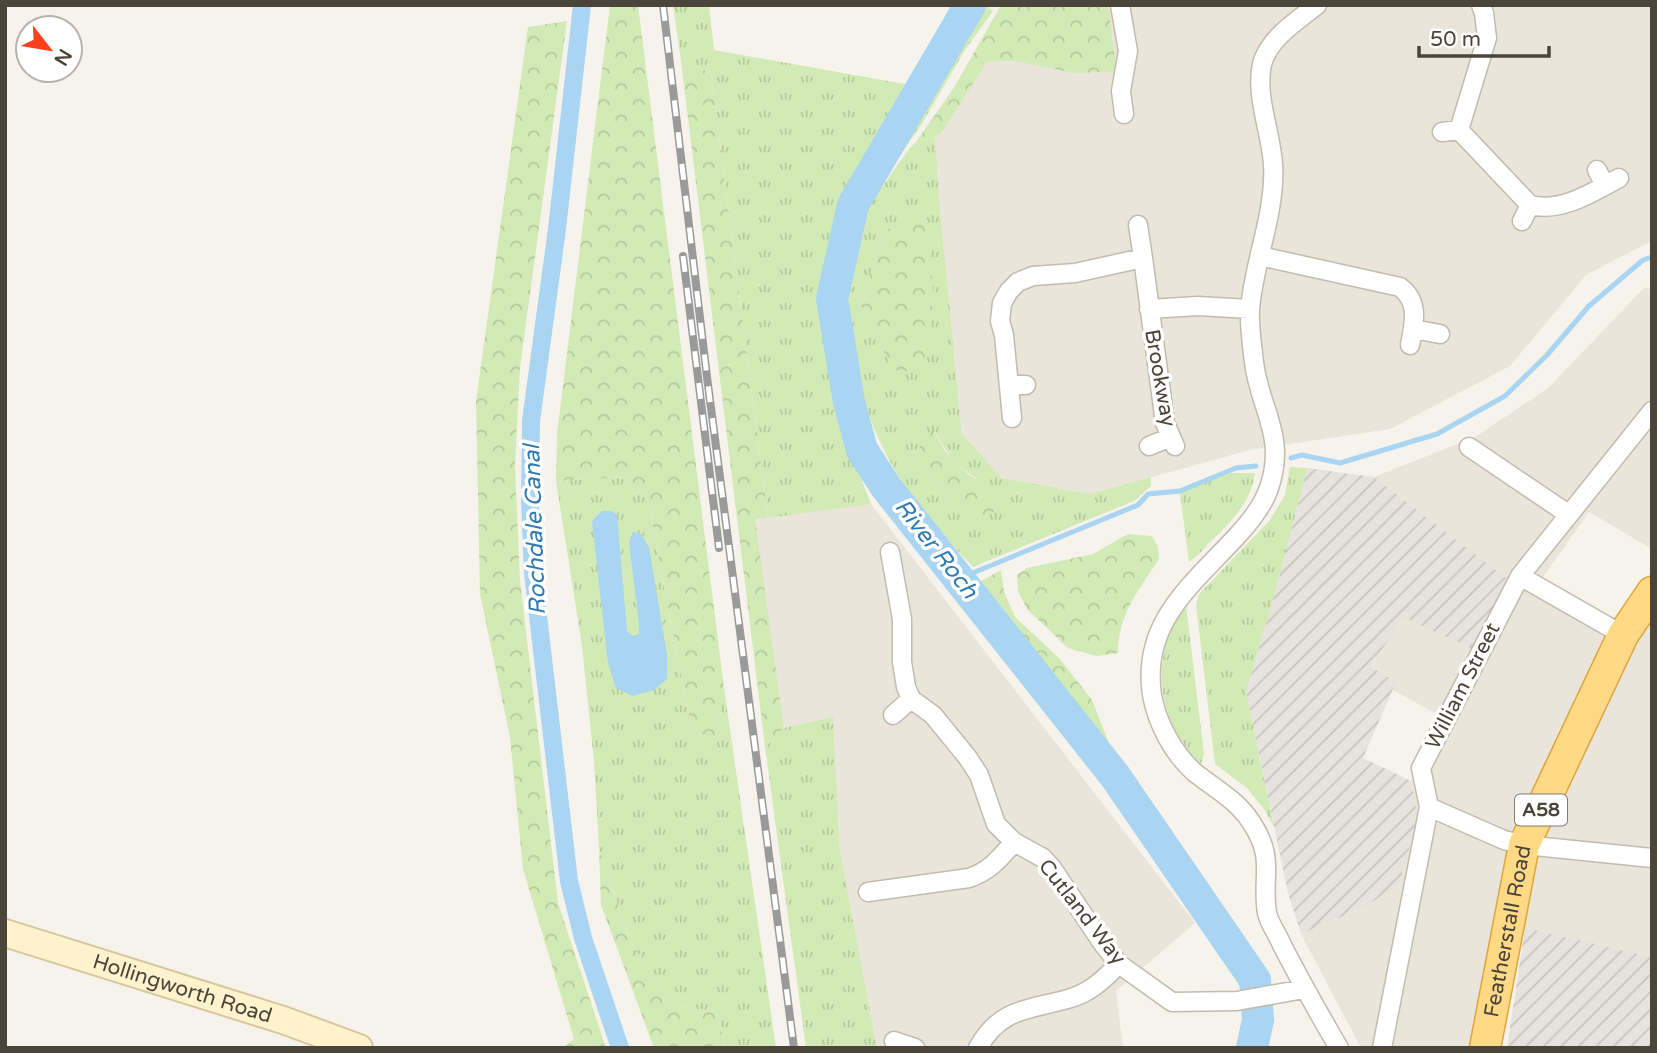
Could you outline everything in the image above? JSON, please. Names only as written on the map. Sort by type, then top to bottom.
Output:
[{"type":"highway","name":"Featherstall Road","points":[[1485,1048],[1524,845],[1623,635],[1652,592]]},
{"type":"main road","name":"Hollingworth Road","points":[[5,933],[283,1020],[359,1048]]},
{"type":"street","points":[[1120,5],[1128,51],[1121,91],[1124,114]]},
{"type":"street","points":[[1481,5],[1487,38],[1451,131],[1526,213],[1569,202],[1607,178]]},
{"type":"street","points":[[1307,8],[1275,39],[1262,64],[1261,79],[1274,182],[1250,309],[1254,365],[1275,444],[1274,474],[1258,510],[1242,531],[1187,587],[1166,616],[1155,644],[1151,679],[1157,715],[1179,756],[1193,771],[1243,811],[1259,836],[1268,861],[1267,914],[1304,989],[1339,1048]]},
{"type":"street","name":"Brookway","points":[[1138,225],[1165,423],[1173,441],[1149,446]]},
{"type":"street","points":[[1260,256],[1400,287],[1411,300],[1414,309],[1411,337],[1440,334]]},
{"type":"street","points":[[1012,418],[1018,385],[994,301],[1018,282],[1033,276],[1075,273],[1143,258]]},
{"type":"street","name":"Brookway","points":[[1149,309],[1198,306],[1250,309]]},
{"type":"street","name":"William Street","points":[[1382,1048],[1429,807],[1422,768],[1520,576],[1652,411]]},
{"type":"street","points":[[1469,447],[1568,514]]},
{"type":"street","points":[[890,552],[903,575],[902,662],[911,699],[893,715]]},
{"type":"street","points":[[1520,576],[1623,635]]},
{"type":"street","name":"Cutland Way","points":[[911,699],[933,715],[968,758],[979,775],[996,824],[1014,842],[1043,858],[1052,868],[1119,964],[1172,1002],[1237,1001],[1304,989]]},
{"type":"street","points":[[1429,807],[1504,840],[1524,845],[1652,858]]},
{"type":"street","points":[[868,892],[888,881],[969,878],[995,865],[1014,842]]},
{"type":"street","points":[[978,1048],[1000,1022],[1023,1009],[1071,998],[1087,991],[1099,984],[1119,964]]},
{"type":"street","points":[[894,1041],[915,1048]]},
{"type":"shaded area","points":[[1108,5],[1652,5],[1652,241],[1586,275],[1510,366],[1390,429],[1250,450],[1090,494],[1002,478],[962,434],[935,137],[940,135],[986,62],[1013,61],[1074,73],[1117,72]]},
{"type":"shaded area","points":[[1645,287],[1652,290],[1652,549],[1589,512],[1541,580],[1620,621],[1652,585],[1652,957],[1509,926],[1472,1048],[1361,1048],[1301,934],[1360,909],[1417,817],[1411,781],[1442,717],[1393,690],[1371,668],[1402,617],[1510,582],[1374,477],[1475,437],[1547,389]]},
{"type":"shaded area","points":[[1307,468],[1374,477],[1510,581],[1477,651],[1403,617],[1371,667],[1396,682],[1363,758],[1411,781],[1418,817],[1398,887],[1360,909],[1301,934],[1288,893],[1246,691],[1276,590]]},
{"type":"shaded area","points":[[871,504],[1195,923],[1116,991],[1123,1048],[877,1048],[840,850],[833,718],[784,728],[754,519]]},
{"type":"shaded area","points":[[1525,928],[1652,957],[1652,1048],[1507,1048]]},
{"type":"green space","points":[[610,5],[638,5],[724,688],[716,736],[692,733],[648,500],[627,477],[556,481],[557,434]]},
{"type":"green space","points":[[673,5],[709,5],[714,50],[910,85],[849,186],[832,240],[822,312],[845,437],[871,504],[768,518],[711,73],[681,61]]},
{"type":"green space","points":[[980,5],[993,11],[965,50],[923,122],[869,201],[849,239],[861,203]]},
{"type":"green space","points":[[1001,5],[1108,5],[1117,72],[1074,73],[1013,61],[987,62],[940,135],[916,142],[955,86]]},
{"type":"green space","points":[[567,21],[520,368],[515,466],[520,581],[558,903],[606,1048],[563,1048],[574,1039],[523,869],[510,737],[480,594],[476,401],[528,27]]},
{"type":"green space","points":[[681,61],[711,73],[768,518],[755,519],[784,728],[765,747]]},
{"type":"green space","points":[[935,137],[962,434],[1002,478],[1090,494],[1151,477],[1151,486],[1134,501],[973,567],[933,524],[899,477],[867,410],[856,373],[849,334],[847,295],[851,257],[862,222],[880,190],[910,148],[919,141]],"holes":[[[883,235],[874,329],[860,304]],[[935,431],[958,464],[990,487],[952,505],[918,460]]]},
{"type":"green space","points":[[915,215],[927,228],[933,291],[929,356],[913,372],[893,370],[860,304],[883,235],[900,218]]},
{"type":"green space","points":[[934,431],[945,451],[969,475],[990,487],[997,497],[996,510],[985,518],[952,505],[918,460],[923,439]]},
{"type":"green space","points":[[1290,467],[1307,468],[1276,590],[1246,691],[1274,827],[1247,788],[1215,764],[1196,605],[1199,594],[1270,520],[1285,495]]},
{"type":"green space","points":[[1230,473],[1255,473],[1249,494],[1232,520],[1189,562],[1180,493]]},
{"type":"green space","points":[[627,477],[648,500],[692,733],[716,735],[724,688],[776,1048],[725,1048],[717,1012],[672,1005],[630,941],[599,848],[594,761],[582,646],[556,481]]},
{"type":"green space","points":[[1128,534],[1152,536],[1158,547],[1159,559],[1126,614],[1118,653],[1097,656],[1068,648],[1027,609],[1018,591],[1017,575],[1027,568],[1093,554]]},
{"type":"green space","points":[[1001,570],[1004,592],[1015,617],[1059,658],[1092,700],[1112,751],[1105,754],[972,586]]},
{"type":"green space","points":[[1186,605],[1204,754],[1201,764],[1172,724],[1163,693],[1166,644],[1179,613]]},
{"type":"green space","points":[[833,717],[840,850],[877,1048],[806,1048],[765,747],[784,728]]},
{"type":"green space","points":[[599,848],[630,941],[672,1005],[717,1012],[725,1048],[654,1048],[601,905]]},
{"type":"water","points":[[602,511],[612,511],[617,515],[627,631],[633,636],[639,634],[639,624],[629,542],[633,532],[641,534],[649,547],[667,655],[667,679],[654,690],[632,696],[616,688],[608,663],[592,521]]},
{"type":"waterway","name":"Rochdale Canal","points":[[582,5],[557,229],[531,421],[530,501],[533,573],[569,881],[583,938],[620,1048]]},
{"type":"waterway","name":"River Roch","points":[[970,5],[853,205],[832,299],[849,402],[862,450],[886,487],[1115,776],[1255,980],[1258,1020],[1252,1048]]},
{"type":"waterway","points":[[1291,458],[1302,455],[1340,463],[1437,434],[1505,396],[1547,355],[1589,306],[1643,260],[1652,257]]},
{"type":"waterway","points":[[958,579],[1138,505],[1148,494],[1180,491],[1236,468],[1256,466]]},
{"type":"railway","points":[[663,5],[707,377],[794,1048]]},
{"type":"railway","points":[[683,256],[719,548]]}]
